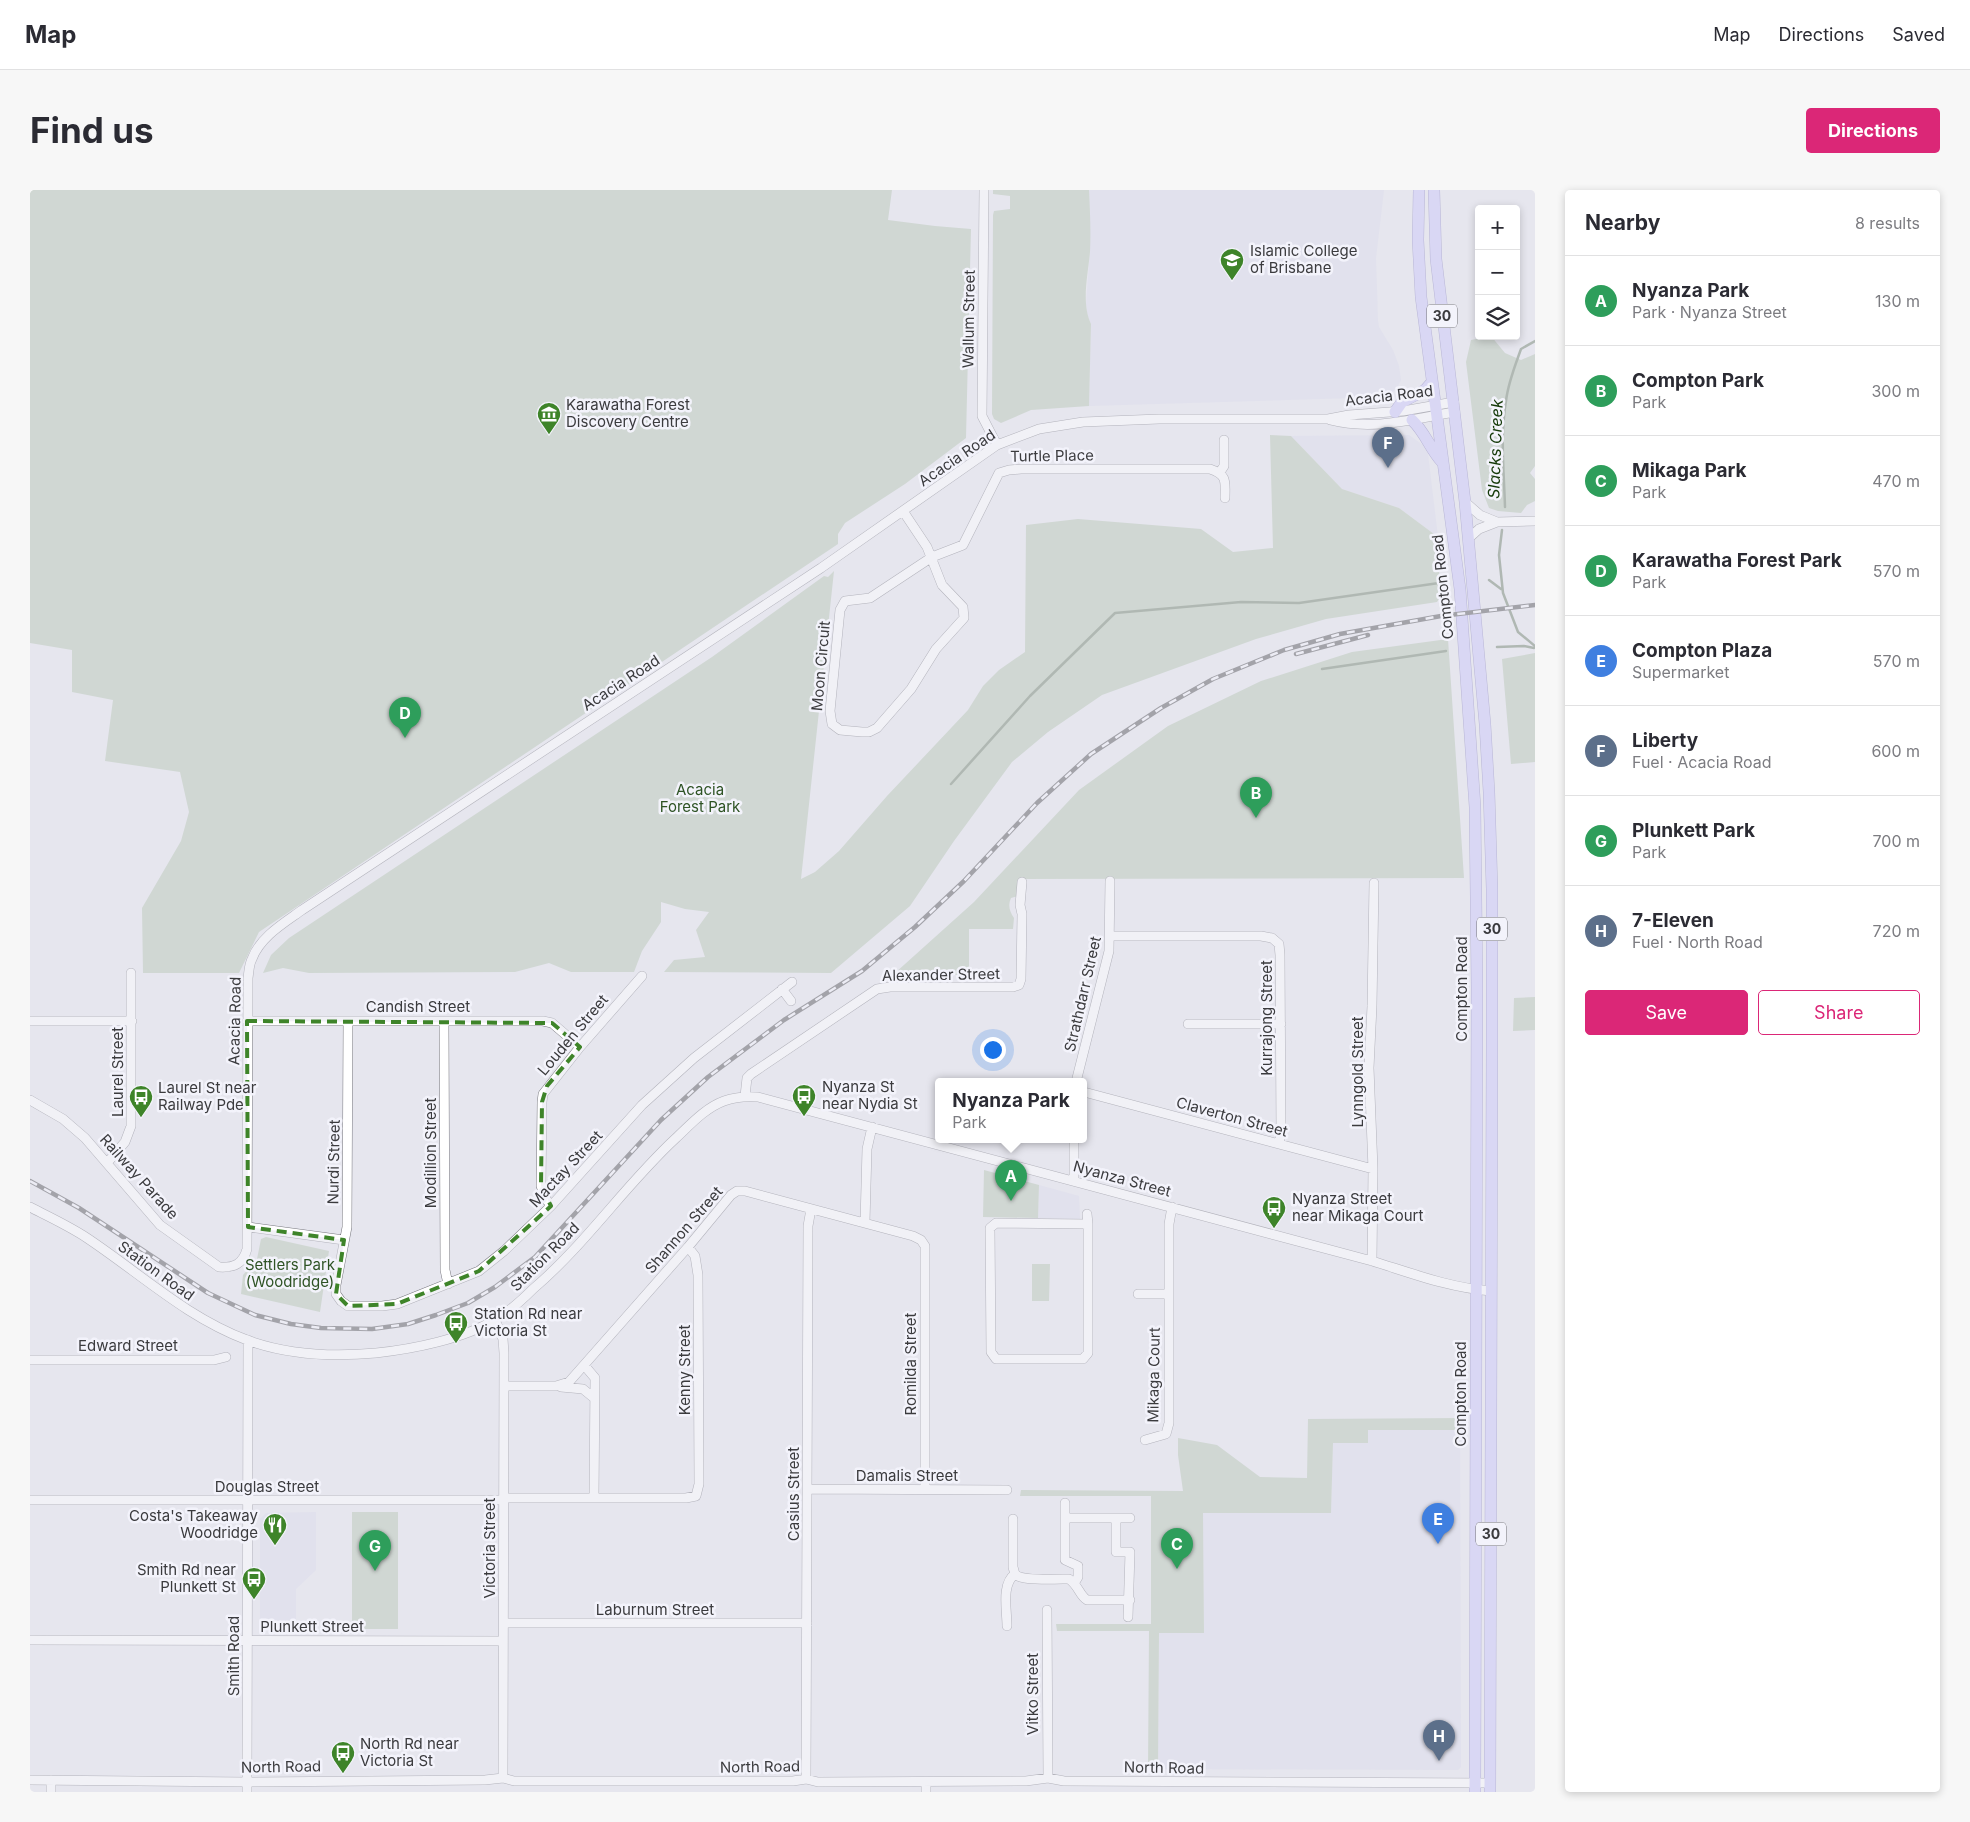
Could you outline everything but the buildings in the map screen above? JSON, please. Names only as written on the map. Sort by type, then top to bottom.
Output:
[{"type":"main road","name":"Compton Road","points":[[1418,190],[1420,276],[1461,603],[1476,832],[1475,1787]]},
{"type":"main road","name":"Compton Road","points":[[1434,190],[1436,259],[1469,538],[1487,755],[1492,890],[1490,1787]]},
{"type":"main road","points":[[1395,412],[1402,402],[1425,390],[1432,382]]},
{"type":"main road","points":[[1412,420],[1421,428],[1435,454],[1443,463]]},
{"type":"main road","points":[[1473,779],[1479,769],[1480,757],[1487,755]]},
{"type":"street","name":"Wallum Street","points":[[984,190],[982,416],[997,445]]},
{"type":"street","name":"Acacia Road","points":[[230,1268],[245,1258],[247,1249],[247,1021],[248,978],[251,959],[270,934],[319,899],[821,568],[997,445],[1039,429],[1092,421],[1328,419],[1349,415],[1436,410],[1454,407]]},
{"type":"street","name":"Acacia Road","points":[[1328,419],[1349,425],[1390,424],[1412,420],[1436,410]]},
{"type":"street","points":[[1224,440],[1224,466],[1220,472],[1225,479],[1225,498]]},
{"type":"street","name":"Turtle Place","points":[[932,557],[964,544],[996,478],[1003,471],[1210,469],[1220,472]]},
{"type":"street","points":[[1465,502],[1480,515],[1497,522]]},
{"type":"street","name":"Moon Circuit","points":[[903,511],[927,547],[932,557],[942,585],[963,607],[964,618],[936,649],[911,689],[877,728],[869,732],[840,730],[832,724],[830,711],[840,610],[843,604],[850,600],[870,598],[932,557]]},
{"type":"street","points":[[1469,538],[1479,529],[1497,522],[1535,521]]},
{"type":"street","name":"Alexander Street","points":[[745,1096],[747,1078],[751,1074],[877,989],[890,987],[1012,987],[1019,985],[1021,979],[1022,914],[1020,905],[1022,882]]},
{"type":"street","name":"Strathdarr Street","points":[[1077,1078],[1109,951],[1111,936],[1110,882]]},
{"type":"street","name":"Lynngold Street","points":[[1372,1261],[1373,1168],[1369,1068],[1373,998],[1374,883]]},
{"type":"street","name":"Kurrajong Street","points":[[1111,936],[1261,936],[1272,938],[1279,944],[1281,1024],[1281,1134],[1279,1143]]},
{"type":"street","name":"Laurel Street","points":[[107,1163],[125,1142],[131,1126],[131,973]]},
{"type":"street","name":"Louden Street","points":[[551,1206],[541,1186],[543,1094],[580,1047],[642,976]]},
{"type":"street","name":"Mactay Street","points":[[342,1301],[348,1306],[363,1307],[397,1304],[468,1277],[490,1264],[551,1206],[642,1105],[694,1058],[792,982]]},
{"type":"street","points":[[782,990],[791,1001]]},
{"type":"street","points":[[30,1021],[132,1021]]},
{"type":"street","name":"Candish Street","points":[[247,1021],[543,1021],[552,1023],[580,1047]]},
{"type":"street","name":"Nurdi Street","points":[[342,1301],[336,1294],[336,1285],[347,1227],[348,1021]]},
{"type":"street","name":"Modillion Street","points":[[444,1021],[445,1270],[448,1284]]},
{"type":"street","points":[[1188,1024],[1281,1024]]},
{"type":"street","name":"Claverton Street","points":[[1087,1093],[1373,1168]]},
{"type":"street","name":"Nyanza Street","points":[[745,1096],[773,1100],[1172,1207],[1372,1261],[1446,1284],[1490,1291]]},
{"type":"street","name":"Station Road","points":[[30,1207],[88,1239],[186,1310],[248,1340],[304,1353],[334,1356],[412,1348],[458,1335],[496,1320],[512,1308],[554,1270],[644,1171],[692,1123],[723,1101],[745,1096]]},
{"type":"street","name":"Railway Parade","points":[[30,1100],[63,1119],[85,1138],[160,1225],[219,1267],[230,1268]]},
{"type":"street","points":[[865,1222],[867,1150],[872,1127]]},
{"type":"street","points":[[1074,1143],[1074,1181]]},
{"type":"street","name":"Shannon Street","points":[[556,1386],[567,1383],[582,1367],[688,1247],[731,1195],[737,1191],[745,1190],[865,1222],[922,1240]]},
{"type":"street","name":"Mikaga Court","points":[[1145,1440],[1166,1434],[1169,1423],[1169,1224],[1172,1207]]},
{"type":"street","name":"Casius Street","points":[[806,1779],[808,1226],[811,1209]]},
{"type":"street","points":[[1087,1214],[1088,1224],[1088,1353],[1086,1357],[1083,1359],[996,1359],[991,1352],[990,1228],[996,1223],[1088,1224]]},
{"type":"street","points":[[248,1227],[344,1240]]},
{"type":"street","name":"Romilda Street","points":[[922,1240],[926,1255],[925,1489]]},
{"type":"street","name":"Kenny Street","points":[[688,1247],[695,1256],[698,1275],[699,1484],[696,1496]]},
{"type":"street","points":[[1138,1294],[1169,1294]]},
{"type":"street","name":"Victoria Street","points":[[496,1320],[503,1339],[505,1386],[503,1778]]},
{"type":"street","name":"Smith Road","points":[[247,1792],[248,1340]]},
{"type":"street","points":[[594,1498],[594,1397],[595,1360],[598,1349]]},
{"type":"street","name":"Edward Street","points":[[30,1360],[214,1360],[226,1357]]},
{"type":"street","points":[[582,1367],[592,1373],[595,1378]]},
{"type":"street","points":[[582,1367],[590,1381],[594,1397]]},
{"type":"street","points":[[505,1386],[583,1388],[594,1397]]},
{"type":"street","name":"Damalis Street","points":[[808,1489],[1007,1490]]},
{"type":"street","name":"Douglas Street","points":[[30,1500],[247,1501],[686,1498],[696,1496]]},
{"type":"street","points":[[1065,1503],[1066,1560],[1078,1566],[1078,1577],[1074,1582]]},
{"type":"street","points":[[1065,1518],[1130,1518]]},
{"type":"street","points":[[1116,1518],[1116,1552],[1130,1552],[1128,1617]]},
{"type":"street","points":[[1013,1519],[1013,1567],[1015,1574],[1019,1577],[1069,1579],[1079,1588],[1082,1597],[1087,1600],[1130,1600]]},
{"type":"street","points":[[1007,1626],[1007,1584],[1015,1574]]},
{"type":"street","name":"Vitko Street","points":[[1047,1610],[1048,1778]]},
{"type":"street","name":"Laburnum Street","points":[[504,1623],[807,1624]]},
{"type":"street","name":"Plunkett Street","points":[[30,1640],[503,1641]]},
{"type":"street","name":"North Road","points":[[30,1780],[247,1782],[486,1780],[503,1778],[514,1781],[783,1781],[806,1779],[818,1782],[1026,1782],[1048,1778],[1064,1781],[1168,1787],[1490,1787]]},
{"type":"street","points":[[51,1780],[51,1792]]},
{"type":"street","points":[[926,1782],[926,1792]]},
{"type":"highlighted area","points":[[247,1021],[552,1023],[580,1047],[547,1086],[542,1102],[541,1186],[551,1206],[479,1271],[397,1304],[348,1306],[336,1294],[344,1240],[248,1227]]},
{"type":"shaded area","name":"Islamic College of Brisbane","points":[[1089,190],[1384,190],[1376,258],[1378,321],[1379,327],[1393,350],[1399,366],[1401,380],[1398,386],[1388,397],[1089,406],[1091,324],[1087,315],[1086,304],[1090,250]]},
{"type":"shaded area","points":[[1409,435],[1423,445],[1428,454],[1438,537],[1399,508],[1342,489],[1291,436]]},
{"type":"shaded area","points":[[1039,1185],[1079,1196],[1080,1219],[1038,1218]]},
{"type":"shaded area","points":[[1368,1430],[1460,1430],[1461,1767],[1458,1770],[1158,1769],[1159,1633],[1204,1633],[1203,1513],[1331,1513],[1333,1443],[1368,1443]]},
{"type":"shaded area","points":[[316,1512],[316,1570],[296,1589],[296,1628],[264,1628],[260,1625],[260,1519],[266,1513]]},
{"type":"green space","points":[[30,190],[892,190],[888,220],[971,229],[966,438],[905,484],[845,523],[838,534],[838,544],[259,932],[239,973],[143,973],[142,908],[181,841],[189,812],[180,772],[105,761],[113,700],[72,692],[72,650],[30,643]]},
{"type":"green space","points":[[993,190],[1089,190],[1090,252],[1086,307],[1091,324],[1089,406],[1031,410],[1001,423],[994,419],[992,414],[993,215],[994,211],[1010,209],[1010,196],[993,194]]},
{"type":"green space","points":[[1471,340],[1494,340],[1505,353],[1521,360],[1535,354],[1535,466],[1530,473],[1535,479],[1535,501],[1527,505],[1521,513],[1498,511],[1489,508],[1482,490],[1466,362]]},
{"type":"green space","name":"Acacia Forest Park","points":[[1270,435],[1291,436],[1342,489],[1399,508],[1438,537],[1440,597],[1437,602],[1326,619],[1256,639],[1102,695],[1048,732],[1012,762],[954,841],[910,906],[831,973],[664,972],[674,960],[705,957],[696,930],[709,912],[685,909],[661,902],[661,922],[642,951],[634,972],[571,972],[549,963],[515,972],[309,973],[283,968],[263,973],[271,955],[289,938],[712,657],[824,576],[828,577],[834,571],[801,879],[815,872],[839,851],[887,796],[968,710],[983,686],[999,670],[1025,652],[1026,525],[1078,519],[1201,529],[1233,552],[1273,548]]},
{"type":"green space","points":[[1448,639],[1464,878],[1018,879],[1018,896],[1011,898],[1009,903],[1014,918],[1013,929],[969,929],[969,975],[895,973],[974,902],[1079,790],[1168,726],[1261,681],[1352,652]]},
{"type":"green space","points":[[1535,653],[1535,762],[1511,764],[1502,659]]},
{"type":"green space","points":[[1535,997],[1535,1030],[1513,1031],[1514,998]]},
{"type":"green space","points":[[984,1170],[1039,1185],[1038,1218],[983,1217]]},
{"type":"green space","name":"Settlers Park (Woodridge)","points":[[266,1237],[329,1251],[320,1312],[241,1294],[243,1275],[257,1259],[261,1239]]},
{"type":"green space","points":[[1032,1264],[1050,1264],[1049,1301],[1032,1301]]},
{"type":"green space","points":[[1463,1418],[1460,1430],[1368,1430],[1368,1443],[1333,1443],[1331,1513],[1203,1513],[1204,1633],[1159,1633],[1158,1769],[1148,1770],[1149,1631],[1057,1631],[1056,1624],[1151,1624],[1151,1496],[1020,1496],[1021,1490],[1183,1491],[1178,1455],[1178,1438],[1217,1445],[1260,1477],[1307,1478],[1308,1419]]},
{"type":"green space","points":[[352,1512],[398,1512],[398,1629],[352,1629]]},
{"type":"waterway","name":"Slacks Creek","points":[[1505,507],[1503,441],[1507,394],[1521,349],[1535,341]]},
{"type":"waterway","name":"Slacks Creek","points":[[1502,530],[1499,555],[1503,593],[1518,632],[1535,646]]},
{"type":"waterway","points":[[1489,580],[1501,589]]},
{"type":"waterway","points":[[951,784],[1030,696],[1115,613],[1241,602],[1299,603],[1439,583]]},
{"type":"waterway","points":[[1497,647],[1524,646],[1534,648]]},
{"type":"waterway","points":[[1322,669],[1446,651]]},
{"type":"railway","points":[[30,1181],[79,1208],[208,1293],[255,1315],[291,1324],[321,1328],[372,1329],[408,1324],[468,1303],[495,1287],[535,1257],[661,1120],[708,1077],[784,1020],[862,971],[915,927],[964,881],[1037,803],[1091,754],[1161,708],[1213,679],[1284,650],[1340,634],[1441,616],[1535,605]]},
{"type":"railway","points":[[1296,654],[1368,635]]},
{"type":"place","name":"Islamic College of Brisbane","points":[[1232,281]]},
{"type":"place","name":"Karawatha Forest Discovery Centre","points":[[549,435]]},
{"type":"place","name":"Liberty","points":[[1388,468]]},
{"type":"place","name":"Karawatha Forest Park","points":[[405,738]]},
{"type":"place","name":"Compton Park","points":[[1256,818]]},
{"type":"place","name":"Nyanza St near Nydia St","points":[[804,1117]]},
{"type":"place","name":"Laurel St near Railway Pde","points":[[141,1118]]},
{"type":"place","name":"Nyanza Park","points":[[1011,1201]]},
{"type":"place","name":"Nyanza Street near Mikaga Court","points":[[1274,1229]]},
{"type":"place","name":"Station Rd near Victoria St","points":[[456,1344]]},
{"type":"place","name":"Compton Plaza","points":[[1438,1544]]},
{"type":"place","name":"Costa's Takeaway Woodridge","points":[[275,1546]]},
{"type":"place","name":"Mikaga Park","points":[[1177,1569]]},
{"type":"place","name":"Plunkett Park","points":[[375,1571]]},
{"type":"place","name":"Smith Rd near Plunkett St","points":[[254,1600]]},
{"type":"place","name":"7-Eleven","points":[[1439,1761]]},
{"type":"place","name":"North Rd near Victoria St","points":[[343,1774]]}]
